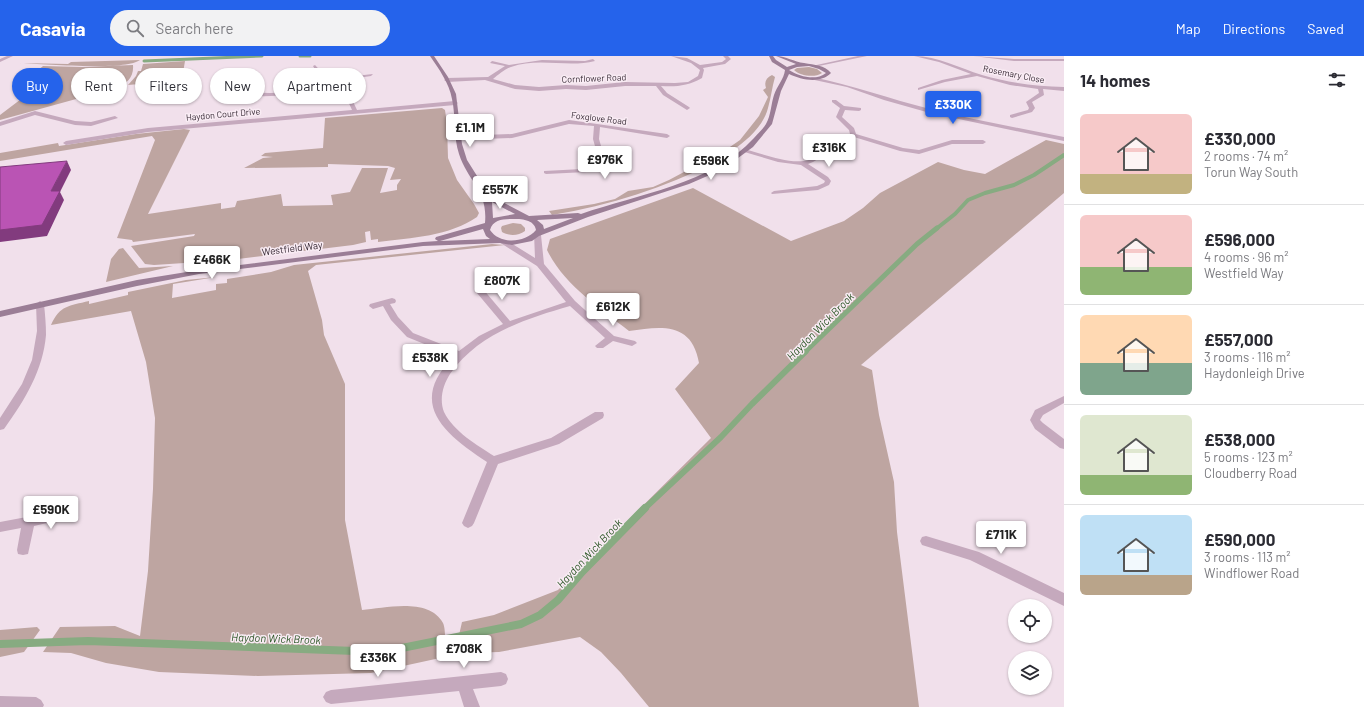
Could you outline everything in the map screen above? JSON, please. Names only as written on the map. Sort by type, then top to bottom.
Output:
[{"type":"main road","points":[[432,56],[453,93],[458,138],[468,166],[488,197],[490,212],[486,230],[488,235],[503,242]]},
{"type":"main road","points":[[771,56],[774,61],[796,76],[810,78]]},
{"type":"main road","points":[[778,56],[804,65]]},
{"type":"main road","points":[[781,86],[810,78],[825,77],[829,72],[814,66],[804,65],[792,66],[787,70]]},
{"type":"main road","name":"Westfield Way","points":[[0,314],[137,283],[199,272],[423,244],[522,241],[590,214],[669,189],[710,172],[744,151],[758,138],[771,120],[777,94],[787,70]]},
{"type":"main road","points":[[488,197],[526,218],[533,220],[540,227],[537,235]]},
{"type":"main road","name":"Westfield Way","points":[[423,244],[488,224],[496,219],[507,217],[526,218],[590,214]]},
{"type":"street","points":[[0,61],[11,56]]},
{"type":"street","points":[[673,56],[700,66],[723,63],[729,59],[725,56]]},
{"type":"street","points":[[814,66],[841,62],[865,56]]},
{"type":"street","name":"Rosemary Close","points":[[916,56],[939,60],[977,74],[1011,83],[1040,88],[1064,89]]},
{"type":"street","points":[[939,60],[947,56]]},
{"type":"street","points":[[975,56],[1014,60],[1064,60]]},
{"type":"street","points":[[492,62],[509,66],[542,61],[585,62],[593,60]]},
{"type":"street","points":[[841,62],[829,72],[848,86]]},
{"type":"street","points":[[489,79],[509,66]]},
{"type":"street","name":"Cornflower Road","points":[[447,80],[489,79],[506,85],[533,89],[586,88],[625,84],[658,86],[693,82],[702,74],[700,66]]},
{"type":"street","points":[[920,89],[944,81],[977,74]]},
{"type":"street","points":[[366,77],[371,76]]},
{"type":"street","points":[[810,78],[848,86],[924,110],[1064,140]]},
{"type":"street","points":[[658,86],[665,94],[687,108]]},
{"type":"street","points":[[1012,116],[1030,111],[1032,108],[1029,102],[1042,94],[1040,88]]},
{"type":"street","points":[[834,101],[843,108],[859,109]]},
{"type":"street","name":"Haydon Court Drive","points":[[66,143],[87,137],[208,124],[455,103]]},
{"type":"street","points":[[352,104],[355,111]]},
{"type":"street","points":[[843,108],[839,114],[839,117],[852,129],[853,135]]},
{"type":"street","points":[[0,124],[36,113],[90,126],[115,118]]},
{"type":"street","name":"Foxglove Road","points":[[458,138],[512,136],[569,122],[667,136]]},
{"type":"street","points":[[546,172],[605,170],[596,139],[595,131],[597,125]]},
{"type":"street","points":[[744,151],[778,160],[803,163],[811,161],[853,135],[901,149],[917,152],[929,151],[944,144],[968,141],[983,142]]},
{"type":"street","points":[[774,194],[818,188],[827,184],[828,181],[826,178],[803,163]]},
{"type":"street","points":[[537,235],[540,264]]},
{"type":"street","points":[[503,242],[540,264],[572,303],[611,338],[632,343]]},
{"type":"street","points":[[480,291],[508,324]]},
{"type":"street","points":[[373,306],[388,302],[394,318],[410,335],[460,355]]},
{"type":"street","points":[[493,460],[451,429],[444,420],[437,408],[436,397],[438,386],[450,366],[460,355],[482,338],[508,324],[572,303]]},
{"type":"street","points":[[0,426],[21,394],[36,362],[41,333],[40,304]]},
{"type":"street","points":[[600,346],[611,338]]},
{"type":"street","points":[[1064,399],[1039,414],[1035,420],[1039,426],[1064,445]]},
{"type":"street","points":[[493,460],[555,441],[599,415]]},
{"type":"street","points":[[468,523],[493,460]]},
{"type":"street","points":[[0,527],[69,514]]},
{"type":"street","points":[[23,550],[29,522]]},
{"type":"street","points":[[926,541],[974,556],[1064,600]]},
{"type":"street","points":[[331,698],[463,682],[502,679]]},
{"type":"street","points":[[463,682],[472,707]]},
{"type":"street","points":[[0,704],[36,705]]},
{"type":"shaded area","points":[[140,60],[132,63],[102,66],[20,63],[68,64],[71,62]]},
{"type":"shaded area","points":[[185,61],[184,68],[142,68],[143,64]]},
{"type":"shaded area","points":[[133,65],[133,69],[131,76],[127,81],[127,68],[71,68],[71,100],[63,103],[63,68],[41,68],[43,66],[82,67]]},
{"type":"shaded area","points":[[809,67],[817,69],[822,73],[819,75],[808,76],[800,74],[794,70],[797,68]]},
{"type":"shaded area","points":[[772,75],[775,77],[766,115],[749,138],[732,151],[727,150],[713,159],[716,162],[657,188],[616,201],[552,215],[549,211],[594,204],[615,199],[628,191],[653,187],[727,149],[740,140],[759,116],[768,97],[763,90],[766,88],[765,82],[768,77]]},
{"type":"shaded area","points":[[135,77],[135,84],[128,85]]},
{"type":"shaded area","points":[[15,104],[58,104],[0,120],[0,115]]},
{"type":"shaded area","points":[[442,108],[445,110],[447,124],[448,158],[457,180],[479,213],[477,217],[455,228],[430,235],[378,242],[378,239],[371,240],[370,231],[365,232],[366,242],[353,245],[230,260],[154,265],[145,264],[131,246],[194,236],[195,234],[133,242],[132,240],[117,238],[155,140],[152,136],[0,161],[0,153],[58,143],[59,146],[136,134],[184,129],[190,130],[148,214],[221,203],[221,209],[235,207],[237,201],[281,194],[283,206],[333,205],[331,195],[350,192],[362,168],[388,168],[380,193],[397,190],[397,185],[401,179],[390,180],[395,168],[388,166],[328,164],[328,167],[244,168],[263,158],[273,157],[261,156],[265,153],[323,148],[325,118]]},
{"type":"shaded area","points":[[1046,140],[1064,144],[1064,193],[861,365],[872,370],[879,415],[894,482],[897,532],[919,707],[649,707],[621,673],[601,652],[580,637],[499,652],[467,653],[457,644],[462,622],[494,615],[558,590],[711,438],[675,389],[699,363],[690,340],[674,330],[664,328],[629,331],[584,295],[563,274],[554,263],[547,250],[550,239],[693,188],[791,241],[844,221],[863,208],[880,193],[938,162],[964,170],[985,174]]},
{"type":"shaded area","points":[[513,223],[521,224],[525,228],[525,231],[514,235],[502,232],[502,226]]},
{"type":"shaded area","points":[[492,244],[505,245],[316,265],[308,271],[322,320],[324,335],[345,384],[345,520],[362,610],[406,606],[428,610],[436,615],[443,623],[445,634],[445,654],[440,658],[371,673],[258,676],[159,672],[106,663],[71,653],[43,652],[60,627],[115,626],[140,636],[148,571],[153,489],[155,418],[146,362],[131,311],[51,325],[54,318],[62,310],[76,304],[89,301],[89,304],[128,295],[128,292],[186,280],[216,277],[173,284],[172,298],[216,290],[216,284],[227,283],[227,279],[271,272],[294,265]]},
{"type":"shaded area","points":[[123,248],[139,268],[173,266],[106,282],[111,259],[119,249]]},
{"type":"shaded area","points":[[37,627],[40,630],[24,652],[0,657],[0,630]]},
{"type":"building","points":[[67,161],[51,191],[60,191],[42,225],[0,230],[0,167]]},
{"type":"waterway","points":[[144,61],[262,56]]},
{"type":"waterway","points":[[300,56],[310,56]]},
{"type":"waterway","name":"Haydon Wick Brook","points":[[936,229],[955,214],[968,200],[985,193],[1014,185],[1034,175],[1064,155]]},
{"type":"waterway","name":"Haydon Wick Brook","points":[[805,352],[917,244],[937,228]]},
{"type":"waterway","name":"Haydon Wick Brook","points":[[644,509],[721,437],[806,351]]},
{"type":"waterway","name":"Haydon Wick Brook","points":[[0,644],[88,641],[382,652],[521,624],[540,615],[558,600],[582,572],[644,509]]}]
